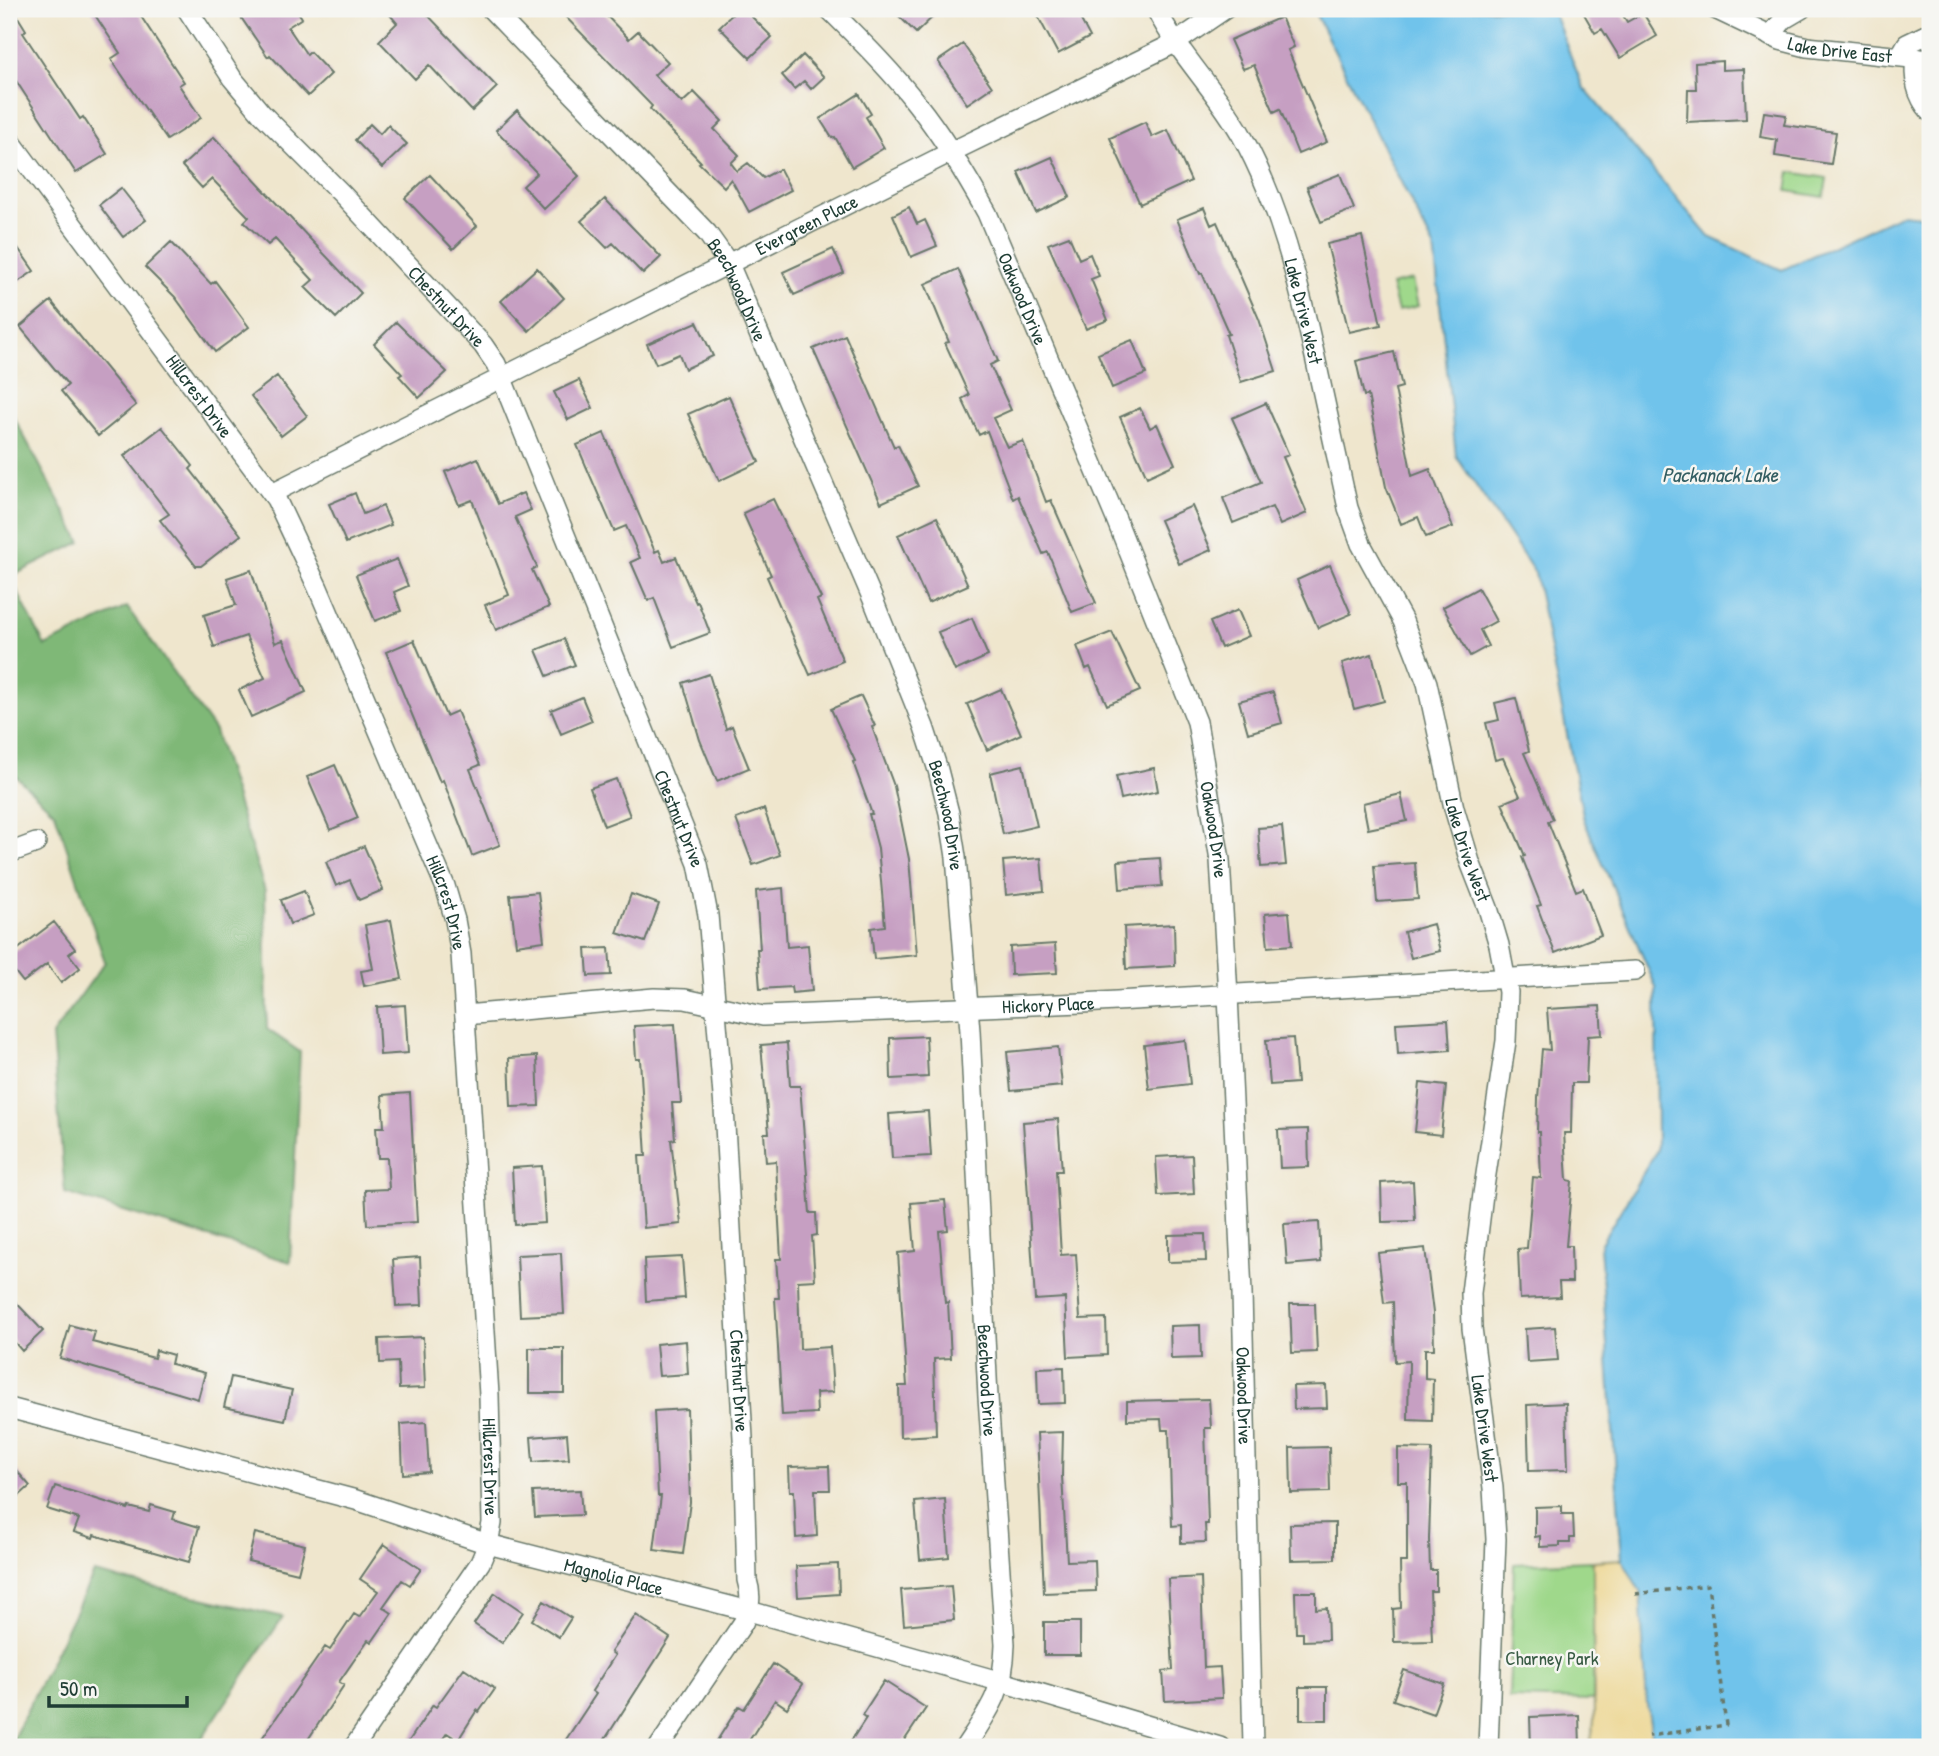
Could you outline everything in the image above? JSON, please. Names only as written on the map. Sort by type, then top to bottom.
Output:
[{"type":"street","name":"Chestnut Drive","points":[[187,9],[233,78],[262,114],[342,194],[483,345],[504,377],[557,518],[603,625],[698,864],[708,915],[716,1006],[743,1438],[747,1580],[750,1598],[748,1611]]},
{"type":"street","name":"Beechwood Drive","points":[[491,9],[707,233],[729,264],[874,602],[924,727],[938,770],[956,857],[968,1007],[988,1397],[1005,1644],[1002,1682],[992,1707],[965,1747]]},
{"type":"street","name":"Oakwood Drive","points":[[829,9],[869,48],[918,104],[951,152],[987,213],[1116,519],[1197,722],[1220,860],[1228,995],[1242,1293],[1253,1747]]},
{"type":"street","name":"Lake Drive West","points":[[1156,9],[1175,43],[1242,135],[1281,226],[1298,280],[1348,508],[1361,544],[1404,621],[1427,683],[1454,808],[1470,862],[1488,908],[1506,979],[1506,1041],[1471,1293],[1472,1328],[1493,1488],[1496,1539],[1488,1747]]},
{"type":"street","name":"Evergreen Place","points":[[272,493],[951,152],[1175,43],[1225,9]]},
{"type":"street","name":"Lake Drive East","points":[[1715,9],[1770,36],[1807,47],[1915,58]]},
{"type":"street","points":[[1770,36],[1784,19],[1801,9]]},
{"type":"street","points":[[1930,33],[1907,44],[1915,58],[1914,72],[1920,96],[1930,111]]},
{"type":"street","name":"Hillcrest Drive","points":[[9,139],[272,493],[318,588],[445,886],[455,920],[461,954],[489,1395],[492,1523],[488,1544],[480,1563],[354,1747]]},
{"type":"street","points":[[9,853],[36,843]]},
{"type":"street","name":"Hickory Place","points":[[465,1015],[654,998],[685,999],[762,1016],[1228,995],[1635,971]]},
{"type":"street","name":"Magnolia Place","points":[[9,1408],[356,1500],[488,1544],[748,1611],[1002,1682],[1220,1747]]},
{"type":"street","points":[[659,1747],[743,1623],[748,1611]]},
{"type":"path","points":[[1635,1594],[1708,1585],[1726,1725],[1649,1736]]},
{"type":"green space","points":[[1790,172],[1827,178],[1824,197],[1787,191]]},
{"type":"green space","points":[[1412,280],[1418,306],[1398,311],[1391,285]]},
{"type":"green space","points":[[9,408],[81,542],[10,577],[45,646],[127,607],[215,731],[265,891],[267,1029],[300,1052],[290,1262],[65,1193],[52,1035],[105,962],[55,813],[9,770]]},
{"type":"green space","name":"Charney Park","points":[[1593,1561],[1593,1700],[1509,1698],[1514,1564]]},
{"type":"green space","points":[[94,1573],[283,1617],[196,1747],[9,1747]]},
{"type":"sand","points":[[1622,1559],[1640,1591],[1647,1704],[1652,1736],[1649,1747],[1590,1747],[1594,1721],[1593,1561]]},
{"type":"water","name":"Packanack Lake","points":[[1313,9],[1552,9],[1583,87],[1709,237],[1782,270],[1902,214],[1930,217],[1930,1747],[1649,1747],[1652,1736],[1647,1704],[1640,1591],[1622,1559],[1600,1245],[1657,1150],[1656,987],[1584,820],[1535,573],[1456,456],[1434,247]]},
{"type":"building","points":[[9,9],[13,9],[26,30],[23,33],[80,119],[83,117],[107,154],[76,173],[9,70]]},
{"type":"building","points":[[91,9],[136,9],[184,82],[179,85],[201,118],[167,140],[111,59],[120,53]]},
{"type":"building","points":[[251,9],[296,9],[302,18],[288,27],[307,55],[310,52],[331,74],[308,96],[270,55],[268,57],[240,16]]},
{"type":"building","points":[[385,9],[422,9],[497,87],[472,111],[429,65],[415,79],[379,41],[397,23]]},
{"type":"building","points":[[558,9],[600,9],[629,39],[638,31],[668,62],[654,75],[682,103],[694,92],[722,121],[714,129],[739,155],[731,163],[737,171],[748,163],[763,178],[780,169],[791,190],[749,212],[731,179],[724,187],[699,163],[701,162],[650,109],[652,106]]},
{"type":"building","points":[[738,9],[744,9],[772,37],[750,58],[719,27]]},
{"type":"building","points":[[892,9],[941,9],[916,33]]},
{"type":"building","points":[[1034,9],[1075,9],[1090,37],[1058,54]]},
{"type":"building","points":[[1594,9],[1619,9],[1627,22],[1643,13],[1657,36],[1620,58],[1602,29],[1595,33],[1584,14]]},
{"type":"building","points":[[1281,17],[1294,47],[1288,50],[1327,142],[1298,154],[1280,109],[1274,112],[1254,65],[1243,69],[1230,40]]},
{"type":"building","points":[[963,44],[992,87],[967,104],[938,61]]},
{"type":"building","points":[[803,55],[824,77],[811,89],[804,81],[794,89],[782,75]]},
{"type":"building","points":[[1722,61],[1722,70],[1744,69],[1746,119],[1687,122],[1688,89],[1696,89],[1695,63]]},
{"type":"building","points":[[859,94],[871,114],[866,117],[884,148],[852,167],[835,137],[832,138],[820,119]]},
{"type":"building","points":[[517,110],[579,176],[544,209],[523,186],[537,173],[496,130]]},
{"type":"building","points":[[1764,112],[1786,115],[1784,125],[1836,132],[1831,164],[1775,156],[1777,140],[1760,137]]},
{"type":"building","points":[[1145,122],[1152,137],[1168,130],[1191,181],[1140,204],[1110,138]]},
{"type":"building","points":[[370,124],[380,134],[388,125],[407,144],[382,168],[355,140]]},
{"type":"building","points":[[214,137],[361,293],[336,318],[305,287],[313,280],[275,239],[268,245],[244,222],[249,217],[212,179],[202,188],[182,166]]},
{"type":"building","points":[[1052,157],[1070,197],[1036,213],[1018,172]]},
{"type":"building","points":[[1340,174],[1354,209],[1321,222],[1307,187]]},
{"type":"building","points":[[430,175],[477,226],[453,249],[405,198]]},
{"type":"building","points":[[121,188],[146,220],[123,237],[99,205]]},
{"type":"building","points":[[605,199],[661,257],[643,274],[613,243],[607,248],[581,221]]},
{"type":"building","points":[[909,207],[917,224],[925,220],[937,246],[911,257],[893,215]]},
{"type":"building","points":[[1204,208],[1211,225],[1217,222],[1259,319],[1276,371],[1241,382],[1226,335],[1229,334],[1177,219]]},
{"type":"building","points":[[9,235],[34,271],[9,288]]},
{"type":"building","points":[[1069,236],[1079,259],[1090,254],[1099,276],[1091,279],[1108,320],[1086,329],[1048,244]]},
{"type":"building","points":[[1362,236],[1381,325],[1349,332],[1327,244]]},
{"type":"building","points":[[171,242],[211,284],[215,281],[249,327],[215,352],[175,297],[145,267]]},
{"type":"building","points":[[833,249],[844,273],[794,295],[783,272]]},
{"type":"building","points":[[537,268],[564,298],[529,331],[501,301]]},
{"type":"building","points":[[958,269],[998,361],[990,365],[1011,410],[993,418],[1007,447],[1023,441],[1046,502],[1051,500],[1096,603],[1072,612],[1048,552],[1043,554],[1018,496],[1013,499],[987,431],[979,435],[962,399],[969,395],[945,343],[949,342],[925,284]]},
{"type":"building","points":[[51,301],[136,405],[98,436],[61,391],[68,385],[20,327]]},
{"type":"building","points":[[396,322],[447,372],[419,398],[399,376],[402,374],[374,344]]},
{"type":"building","points":[[697,322],[713,356],[685,369],[679,354],[656,364],[647,344]]},
{"type":"building","points":[[845,335],[894,447],[898,445],[918,486],[881,503],[813,349]]},
{"type":"building","points":[[1132,340],[1146,374],[1112,388],[1098,354]]},
{"type":"building","points":[[1394,352],[1402,387],[1395,389],[1412,476],[1430,469],[1453,527],[1426,537],[1418,517],[1401,524],[1386,487],[1368,395],[1364,396],[1356,361]]},
{"type":"building","points":[[277,376],[307,416],[281,436],[251,396]]},
{"type":"building","points":[[579,380],[593,408],[568,420],[554,392]]},
{"type":"building","points":[[729,396],[759,462],[719,481],[688,414]]},
{"type":"building","points":[[1266,403],[1289,455],[1283,457],[1307,513],[1280,525],[1272,507],[1233,523],[1223,498],[1261,482],[1232,418]]},
{"type":"building","points":[[1140,408],[1150,428],[1157,424],[1175,464],[1147,477],[1120,417]]},
{"type":"building","points":[[162,427],[193,466],[190,469],[241,535],[201,566],[196,566],[160,520],[169,514],[124,456]]},
{"type":"building","points":[[604,433],[655,552],[659,550],[664,562],[676,557],[710,633],[673,647],[654,598],[648,601],[631,562],[640,558],[626,526],[614,531],[577,445]]},
{"type":"building","points":[[478,458],[498,504],[523,493],[531,510],[515,517],[537,567],[532,570],[549,607],[496,630],[485,605],[509,595],[472,500],[459,505],[445,472]]},
{"type":"building","points":[[355,493],[363,514],[383,506],[391,525],[346,543],[329,504]]},
{"type":"building","points":[[773,499],[821,598],[817,600],[843,661],[810,675],[767,577],[771,575],[743,513]]},
{"type":"building","points":[[1192,506],[1211,550],[1179,564],[1160,520]]},
{"type":"building","points":[[937,517],[968,585],[928,603],[898,535]]},
{"type":"building","points":[[397,559],[408,586],[394,592],[401,611],[375,621],[356,575]]},
{"type":"building","points":[[1330,565],[1351,614],[1318,628],[1297,580]]},
{"type":"building","points":[[251,570],[275,643],[283,640],[306,692],[251,717],[239,690],[265,678],[246,636],[214,647],[204,615],[236,605],[227,578]]},
{"type":"building","points":[[1478,588],[1496,621],[1480,630],[1488,646],[1470,656],[1443,607]]},
{"type":"building","points":[[1238,610],[1249,636],[1221,648],[1210,622]]},
{"type":"building","points":[[972,618],[988,656],[955,671],[938,632]]},
{"type":"building","points":[[1112,632],[1140,691],[1107,705],[1090,667],[1086,669],[1077,646]]},
{"type":"building","points":[[564,639],[575,665],[547,676],[536,650]]},
{"type":"building","points":[[414,640],[446,716],[457,711],[480,765],[470,769],[500,845],[472,856],[443,780],[440,782],[386,652]]},
{"type":"building","points":[[1372,654],[1384,701],[1354,709],[1342,663]]},
{"type":"building","points":[[709,674],[726,729],[732,726],[749,768],[717,781],[700,740],[683,683]]},
{"type":"building","points":[[1001,689],[1021,734],[987,750],[967,704]]},
{"type":"building","points":[[1273,692],[1282,723],[1248,733],[1239,701]]},
{"type":"building","points":[[861,696],[875,726],[872,727],[894,786],[909,859],[917,955],[874,959],[871,928],[885,926],[878,848],[869,814],[872,814],[853,762],[855,761],[831,709]]},
{"type":"building","points":[[582,697],[592,721],[561,734],[551,710]]},
{"type":"building","points":[[1516,698],[1529,751],[1524,753],[1553,819],[1548,822],[1576,891],[1583,888],[1601,935],[1555,953],[1537,906],[1541,905],[1522,857],[1525,856],[1502,803],[1520,796],[1503,758],[1495,760],[1486,723],[1499,720],[1495,703]]},
{"type":"building","points":[[335,765],[358,818],[330,830],[307,777]]},
{"type":"building","points":[[1023,765],[1037,826],[1003,834],[990,773]]},
{"type":"building","points":[[1154,768],[1158,791],[1121,799],[1116,776]]},
{"type":"building","points":[[616,779],[630,816],[604,826],[590,788]]},
{"type":"building","points":[[1401,794],[1407,821],[1368,829],[1363,803]]},
{"type":"building","points":[[764,809],[780,855],[753,865],[736,819]]},
{"type":"building","points":[[1282,826],[1286,865],[1261,867],[1258,828]]},
{"type":"building","points":[[364,846],[383,890],[359,900],[350,880],[336,886],[326,862]]},
{"type":"building","points":[[1041,858],[1044,891],[1006,895],[1003,861]]},
{"type":"building","points":[[1160,858],[1162,886],[1120,889],[1118,861]]},
{"type":"building","points":[[1415,863],[1418,899],[1377,902],[1374,866]]},
{"type":"building","points":[[783,888],[787,947],[808,945],[812,991],[792,993],[791,987],[760,989],[756,891]]},
{"type":"building","points":[[304,891],[314,915],[290,924],[281,900]]},
{"type":"building","points":[[538,892],[544,941],[516,945],[510,895]]},
{"type":"building","points":[[631,894],[659,904],[645,942],[617,933]]},
{"type":"building","points":[[1289,912],[1292,945],[1268,947],[1265,914]]},
{"type":"building","points":[[391,920],[402,979],[364,986],[361,971],[373,969],[365,925]]},
{"type":"building","points":[[54,922],[75,949],[69,954],[80,968],[61,983],[47,964],[23,982],[9,964],[9,956]]},
{"type":"building","points":[[1174,924],[1175,966],[1126,969],[1124,927]]},
{"type":"building","points":[[1433,924],[1440,951],[1411,958],[1404,932]]},
{"type":"building","points":[[1055,944],[1057,973],[1011,975],[1010,947]]},
{"type":"building","points":[[609,948],[611,975],[588,976],[586,949]]},
{"type":"building","points":[[405,1005],[408,1053],[380,1055],[377,1007]]},
{"type":"building","points":[[1600,1006],[1602,1035],[1588,1036],[1586,1083],[1572,1083],[1571,1133],[1564,1133],[1567,1180],[1572,1181],[1566,1246],[1571,1246],[1572,1282],[1559,1282],[1560,1297],[1520,1299],[1518,1249],[1527,1248],[1533,1177],[1541,1178],[1537,1132],[1538,1098],[1542,1049],[1550,1050],[1547,1009]]},
{"type":"building","points":[[1448,1020],[1450,1050],[1398,1054],[1396,1023]]},
{"type":"building","points":[[675,1024],[681,1103],[672,1103],[675,1139],[671,1140],[681,1224],[644,1228],[639,1156],[646,1156],[640,1059],[636,1059],[634,1026]]},
{"type":"building","points":[[926,1036],[928,1077],[891,1079],[890,1038]]},
{"type":"building","points":[[1293,1038],[1297,1083],[1270,1085],[1266,1040]]},
{"type":"building","points":[[1185,1040],[1190,1084],[1149,1089],[1144,1045]]},
{"type":"building","points":[[787,1043],[790,1086],[800,1086],[810,1213],[816,1213],[817,1235],[812,1236],[815,1280],[798,1281],[800,1349],[830,1347],[833,1392],[816,1393],[817,1413],[782,1415],[775,1298],[779,1298],[776,1259],[781,1259],[776,1161],[766,1162],[764,1133],[769,1133],[761,1045]]},
{"type":"building","points":[[1058,1047],[1062,1086],[1011,1091],[1007,1052]]},
{"type":"building","points":[[537,1056],[539,1106],[511,1107],[509,1058]]},
{"type":"building","points":[[1420,1083],[1446,1086],[1441,1135],[1415,1132]]},
{"type":"building","points":[[410,1093],[417,1222],[367,1225],[365,1190],[389,1189],[387,1158],[378,1158],[376,1127],[384,1127],[382,1095]]},
{"type":"building","points":[[928,1111],[931,1156],[892,1158],[889,1114]]},
{"type":"building","points":[[1058,1119],[1062,1171],[1056,1171],[1061,1255],[1076,1254],[1080,1319],[1106,1318],[1107,1355],[1068,1357],[1065,1298],[1035,1300],[1023,1122]]},
{"type":"building","points":[[1308,1129],[1309,1167],[1280,1168],[1278,1130]]},
{"type":"building","points":[[1192,1155],[1194,1194],[1158,1196],[1156,1157]]},
{"type":"building","points":[[542,1166],[545,1223],[515,1225],[512,1168]]},
{"type":"building","points":[[1413,1181],[1415,1221],[1382,1222],[1381,1183]]},
{"type":"building","points":[[945,1200],[948,1230],[939,1231],[945,1303],[948,1302],[951,1358],[934,1359],[936,1435],[900,1437],[899,1386],[907,1386],[898,1253],[915,1251],[911,1203]]},
{"type":"building","points":[[1319,1222],[1321,1262],[1287,1265],[1284,1224]]},
{"type":"building","points":[[1205,1234],[1206,1261],[1168,1262],[1168,1235]]},
{"type":"building","points":[[1425,1248],[1433,1313],[1434,1349],[1425,1349],[1425,1378],[1433,1379],[1432,1421],[1408,1420],[1409,1361],[1395,1362],[1393,1302],[1384,1303],[1378,1253]]},
{"type":"building","points":[[561,1253],[564,1314],[520,1316],[517,1255]]},
{"type":"building","points":[[420,1257],[422,1305],[396,1306],[393,1259]]},
{"type":"building","points":[[682,1257],[685,1298],[646,1301],[644,1259]]},
{"type":"building","points":[[9,1295],[43,1331],[22,1351],[9,1336]]},
{"type":"building","points":[[1290,1304],[1315,1304],[1317,1352],[1292,1353]]},
{"type":"building","points":[[70,1325],[95,1332],[92,1342],[154,1358],[156,1350],[173,1355],[171,1364],[205,1373],[198,1399],[60,1358]]},
{"type":"building","points":[[1200,1325],[1201,1358],[1171,1359],[1170,1326]]},
{"type":"building","points":[[1555,1327],[1558,1360],[1527,1362],[1525,1329]]},
{"type":"building","points":[[423,1337],[425,1388],[399,1389],[398,1362],[380,1363],[379,1339]]},
{"type":"building","points":[[686,1341],[688,1374],[659,1376],[656,1344]]},
{"type":"building","points":[[529,1348],[564,1348],[564,1393],[529,1393]]},
{"type":"building","points":[[1064,1367],[1065,1403],[1038,1404],[1037,1368]]},
{"type":"building","points":[[231,1377],[292,1390],[285,1420],[224,1407]]},
{"type":"building","points":[[1326,1385],[1327,1408],[1294,1409],[1293,1386]]},
{"type":"building","points":[[1209,1399],[1211,1428],[1205,1428],[1208,1524],[1205,1524],[1206,1542],[1181,1543],[1181,1525],[1172,1526],[1169,1430],[1162,1430],[1161,1419],[1127,1420],[1127,1401]]},
{"type":"building","points":[[1566,1403],[1568,1470],[1529,1471],[1527,1405]]},
{"type":"building","points":[[687,1409],[690,1502],[683,1554],[654,1550],[661,1496],[658,1496],[654,1411]]},
{"type":"building","points":[[426,1422],[429,1472],[403,1474],[401,1424]]},
{"type":"building","points":[[1063,1432],[1062,1476],[1067,1561],[1095,1560],[1096,1591],[1044,1593],[1037,1433]]},
{"type":"building","points":[[567,1434],[569,1459],[533,1462],[531,1437]]},
{"type":"building","points":[[1329,1447],[1330,1492],[1291,1493],[1290,1448]]},
{"type":"building","points":[[1398,1448],[1432,1449],[1429,1539],[1430,1570],[1436,1570],[1436,1591],[1430,1591],[1432,1641],[1394,1642],[1393,1609],[1401,1608],[1400,1562],[1407,1562],[1407,1482],[1398,1482]]},
{"type":"building","points":[[9,1462],[30,1486],[9,1505]]},
{"type":"building","points":[[829,1466],[830,1490],[815,1490],[817,1536],[796,1538],[794,1491],[790,1491],[789,1467]]},
{"type":"building","points":[[55,1486],[128,1509],[129,1507],[149,1512],[151,1505],[175,1512],[173,1519],[199,1527],[189,1562],[94,1535],[93,1538],[74,1532],[79,1519],[47,1509]]},
{"type":"building","points":[[580,1490],[582,1515],[535,1517],[533,1492]]},
{"type":"building","points":[[945,1499],[949,1557],[920,1560],[915,1502]]},
{"type":"building","points":[[1562,1506],[1562,1514],[1573,1514],[1574,1538],[1570,1538],[1570,1543],[1560,1543],[1560,1546],[1540,1547],[1540,1536],[1535,1537],[1535,1507]]},
{"type":"building","points":[[1335,1523],[1335,1559],[1291,1560],[1290,1524]]},
{"type":"building","points":[[255,1533],[305,1545],[298,1573],[248,1561]]},
{"type":"building","points":[[384,1544],[421,1569],[410,1585],[402,1580],[383,1607],[392,1613],[372,1642],[368,1640],[339,1682],[344,1685],[303,1747],[256,1747],[325,1647],[330,1650],[354,1614],[359,1617],[378,1591],[360,1579]]},
{"type":"building","points":[[838,1564],[839,1594],[798,1597],[796,1566]]},
{"type":"building","points":[[1201,1577],[1204,1668],[1220,1667],[1222,1698],[1165,1701],[1163,1671],[1173,1670],[1168,1579]]},
{"type":"building","points":[[951,1586],[954,1620],[904,1625],[901,1590]]},
{"type":"building","points":[[1295,1592],[1316,1592],[1316,1609],[1327,1608],[1328,1640],[1303,1641],[1303,1633],[1296,1633]]},
{"type":"building","points":[[495,1593],[523,1612],[502,1643],[474,1624]]},
{"type":"building","points":[[544,1601],[571,1618],[559,1637],[532,1620]]},
{"type":"building","points":[[636,1615],[670,1638],[600,1747],[561,1747],[596,1694],[592,1691],[615,1655],[611,1652]]},
{"type":"building","points":[[1044,1622],[1080,1622],[1080,1655],[1044,1655]]},
{"type":"building","points":[[773,1664],[803,1684],[787,1708],[775,1700],[745,1747],[713,1747],[739,1706],[744,1709]]},
{"type":"building","points":[[464,1668],[495,1689],[479,1712],[477,1710],[458,1740],[447,1733],[437,1747],[405,1747],[433,1705],[436,1707]]},
{"type":"building","points":[[1404,1670],[1444,1684],[1433,1714],[1393,1700]]},
{"type":"building","points":[[884,1681],[926,1708],[900,1747],[847,1747],[866,1718],[862,1715]]},
{"type":"building","points":[[1300,1687],[1327,1687],[1327,1720],[1300,1720]]},
{"type":"building","points":[[1579,1715],[1580,1747],[1531,1747],[1530,1717]]}]
